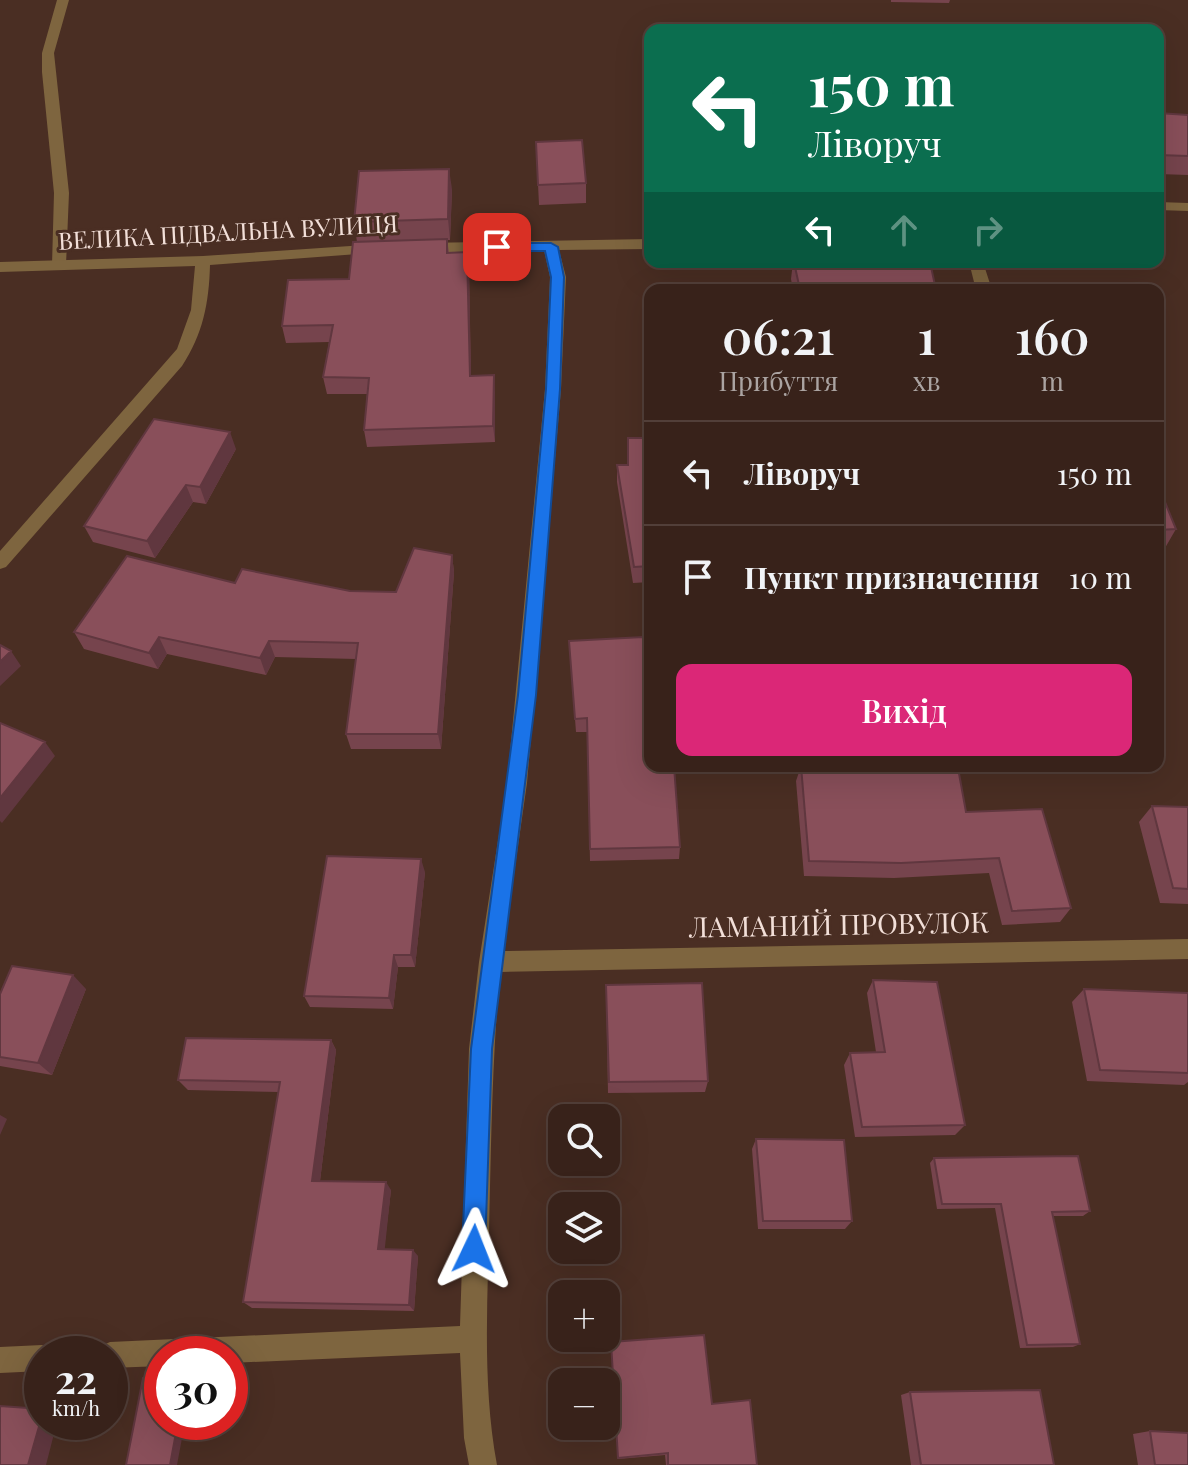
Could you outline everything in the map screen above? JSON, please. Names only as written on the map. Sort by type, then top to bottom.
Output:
[{"type":"street","points":[[59,265],[63,245],[61,190],[48,53],[63,0]]},
{"type":"street","points":[[1164,206],[1188,207]]},
{"type":"street","name":"ВЕЛИКА ПІДВАЛЬНА ВУЛИЦЯ","points":[[0,267],[203,261],[403,248],[644,244]]},
{"type":"street","points":[[483,1465],[475,1400],[473,1339],[479,1094],[490,962],[517,783],[553,389],[558,277],[551,247]]},
{"type":"street","points":[[0,562],[54,507],[119,425],[179,358],[192,335],[198,315],[203,261]]},
{"type":"street","name":"ЛАМАНИЙ ПРОВУЛОК","points":[[490,962],[1188,949]]},
{"type":"street","points":[[128,1354],[473,1339]]},
{"type":"street","points":[[0,1360],[24,1359]]},
{"type":"building","points":[[1164,113],[1188,115],[1188,156],[1164,155]]},
{"type":"building","points":[[582,140],[586,183],[538,185],[536,142]]},
{"type":"building","points":[[449,169],[448,219],[354,222],[359,171]]},
{"type":"building","points":[[447,239],[447,253],[467,252],[470,376],[494,375],[493,426],[364,430],[369,378],[323,377],[333,325],[282,326],[288,280],[349,279],[353,242]]},
{"type":"building","points":[[795,268],[931,268],[935,284],[799,284]]},
{"type":"building","points":[[154,419],[230,432],[200,487],[186,485],[147,541],[84,526]]},
{"type":"building","points":[[628,438],[644,438],[644,566],[634,567],[617,465],[628,465]]},
{"type":"building","points":[[1164,500],[1176,529],[1164,530]]},
{"type":"building","points":[[414,548],[452,555],[438,734],[346,734],[358,643],[269,641],[260,658],[159,637],[149,653],[74,632],[127,556],[235,583],[242,569],[350,591],[396,592]]},
{"type":"building","points":[[643,637],[644,772],[674,772],[680,847],[590,849],[587,718],[575,719],[569,641]]},
{"type":"building","points":[[0,645],[11,651],[0,662]]},
{"type":"building","points":[[0,723],[45,742],[0,798]]},
{"type":"building","points":[[802,772],[959,772],[966,812],[1042,809],[1071,908],[1012,911],[999,858],[901,863],[809,861]]},
{"type":"building","points":[[1152,806],[1188,807],[1188,889],[1173,888]]},
{"type":"building","points":[[327,856],[421,859],[411,955],[394,955],[389,998],[304,996]]},
{"type":"building","points":[[12,966],[73,975],[38,1063],[0,1057],[0,994]]},
{"type":"building","points":[[873,980],[937,982],[965,1125],[862,1127],[850,1053],[885,1052]]},
{"type":"building","points":[[702,983],[708,1081],[609,1082],[606,985]]},
{"type":"building","points":[[1084,989],[1188,993],[1188,1073],[1100,1070]]},
{"type":"building","points":[[186,1038],[331,1040],[312,1181],[386,1182],[378,1249],[413,1250],[409,1305],[243,1302],[280,1082],[178,1080]]},
{"type":"building","points":[[756,1139],[844,1140],[852,1221],[763,1221]]},
{"type":"building","points":[[1078,1156],[1090,1211],[1052,1212],[1080,1344],[1027,1345],[1001,1204],[942,1204],[934,1158]]},
{"type":"building","points":[[704,1335],[712,1404],[750,1400],[757,1465],[668,1465],[668,1453],[618,1458],[620,1368],[613,1368],[612,1352],[620,1352],[620,1341]]},
{"type":"building","points":[[144,1378],[144,1440],[175,1440],[170,1465],[126,1465]]},
{"type":"building","points":[[1040,1390],[1054,1465],[921,1465],[910,1392]]},
{"type":"building","points":[[0,1406],[24,1408],[24,1440],[35,1440],[28,1465],[0,1465]]},
{"type":"building","points":[[1150,1431],[1188,1433],[1188,1465],[1155,1465]]},
{"type":"route","points":[[474,1249],[481,1049],[527,695],[553,389],[558,277],[551,247],[497,247]]}]
